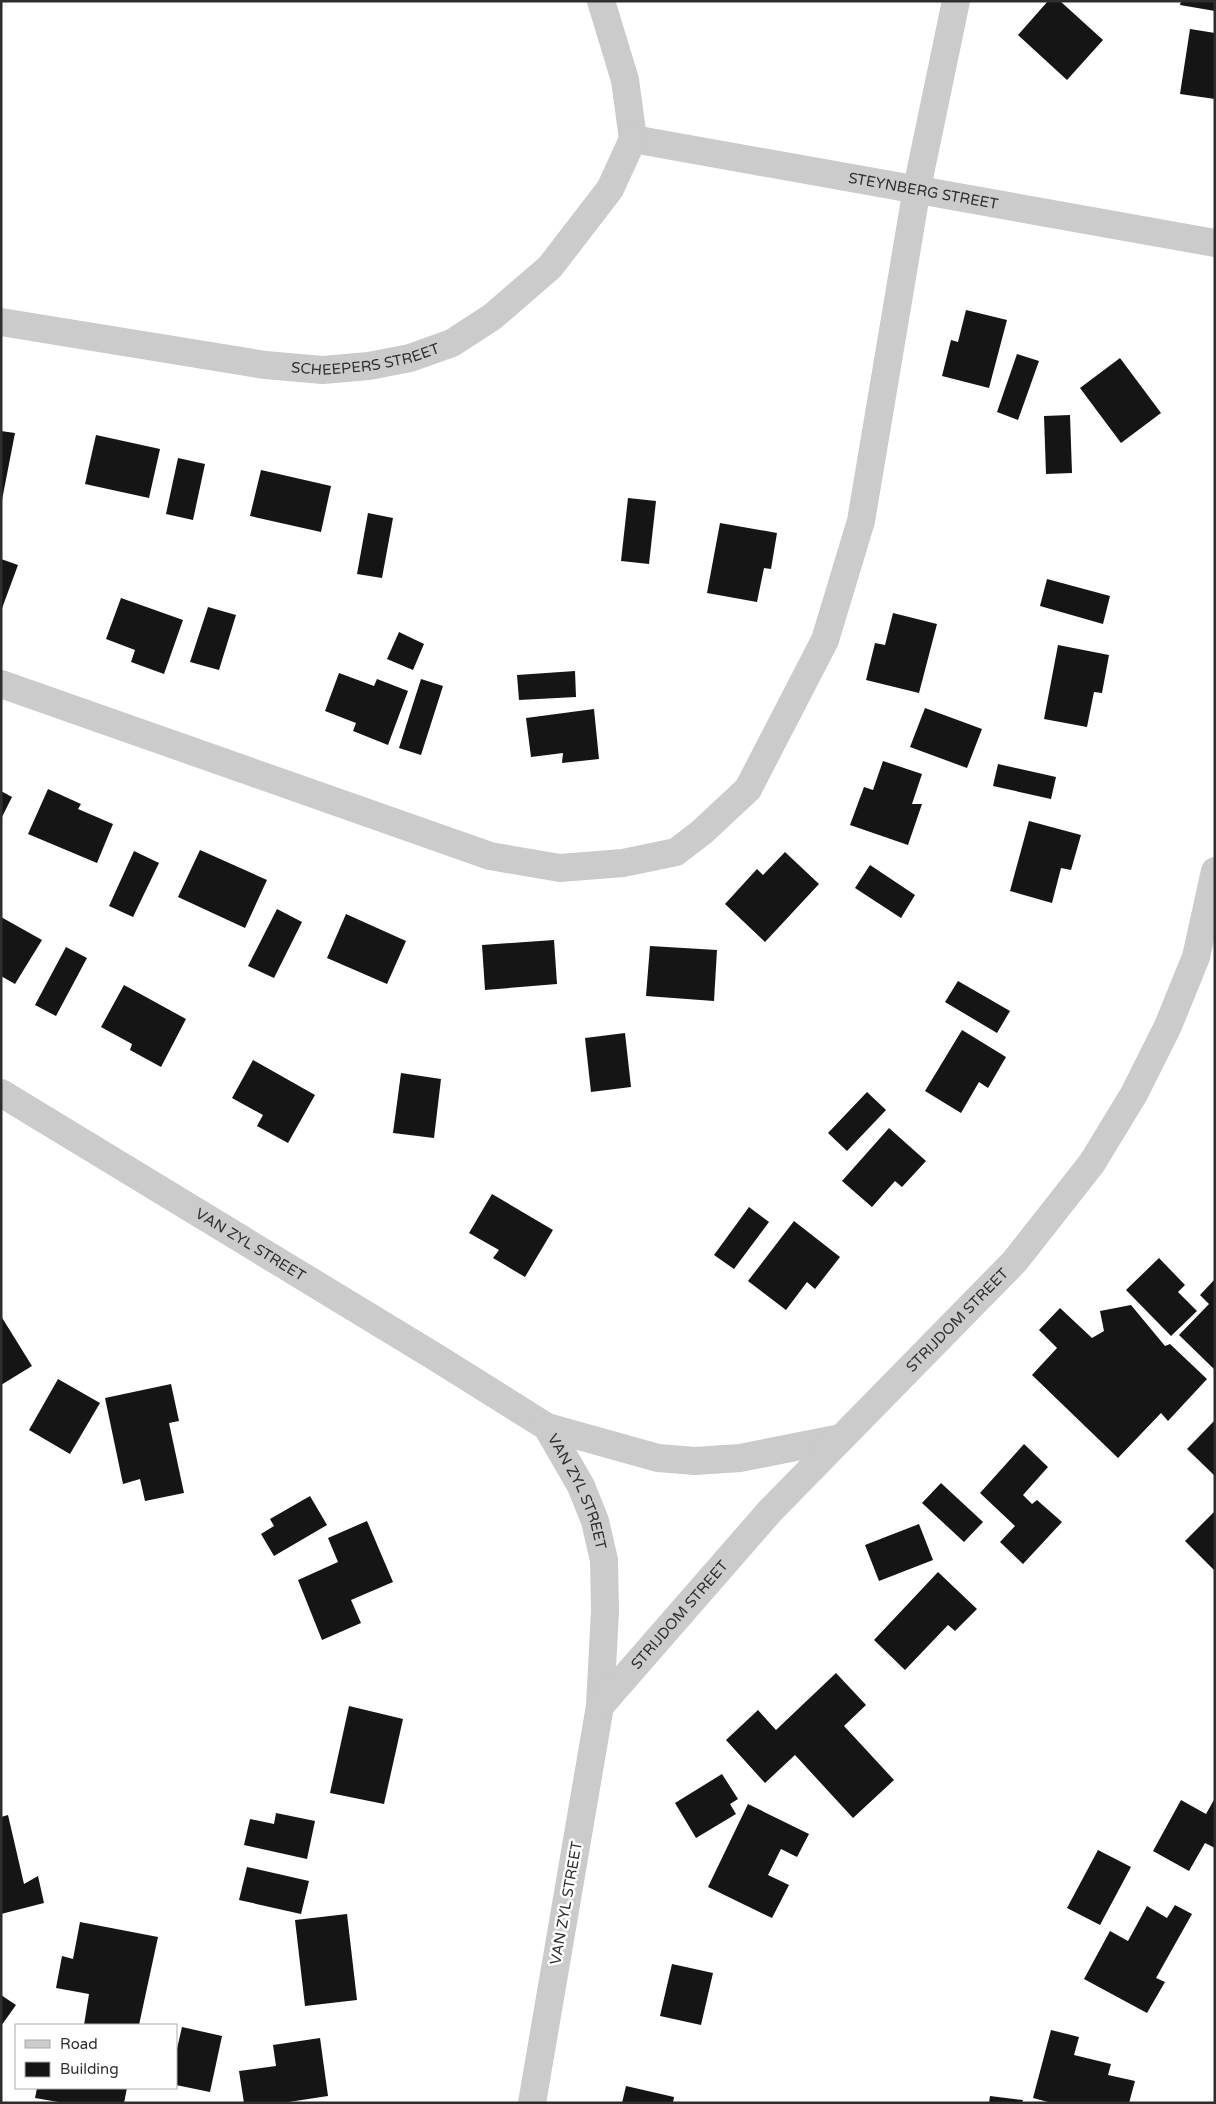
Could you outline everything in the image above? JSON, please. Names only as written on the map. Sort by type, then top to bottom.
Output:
[{"type":"street","points":[[601,1],[625,80],[633,139]]},
{"type":"street","points":[[1,684],[490,856],[560,868],[623,862],[676,852],[702,832],[748,788],[825,640],[861,521],[917,188],[956,1]]},
{"type":"street","name":"STEYNBERG STREET","points":[[633,139],[917,188],[1215,243]]},
{"type":"street","name":"SCHEEPERS STREET","points":[[1,322],[264,365],[323,370],[369,366],[410,358],[452,343],[484,322],[550,267],[610,189],[633,139]]},
{"type":"street","name":"STRIJDOM STREET","points":[[600,1706],[770,1511],[1015,1261],[1092,1163],[1134,1094],[1168,1026],[1196,957],[1215,871]]},
{"type":"street","name":"VAN ZYL STREET","points":[[1,1093],[287,1266],[547,1427],[581,1486],[595,1521],[604,1560],[605,1611],[600,1706],[532,2103]]},
{"type":"street","points":[[547,1427],[658,1458],[695,1461],[740,1458],[841,1438]]},
{"type":"building","points":[[1048,1],[1060,1],[1103,40],[1067,80],[1018,35]]},
{"type":"building","points":[[1181,1],[1215,1],[1215,11],[1180,5]]},
{"type":"building","points":[[1190,29],[1215,33],[1215,99],[1180,94]]},
{"type":"building","points":[[966,310],[1007,320],[989,388],[942,376],[951,340],[958,342]]},
{"type":"building","points":[[1017,354],[1039,361],[1018,420],[997,412]]},
{"type":"building","points":[[1120,358],[1161,413],[1121,443],[1080,388]]},
{"type":"building","points":[[1070,415],[1072,473],[1046,474],[1044,416]]},
{"type":"building","points":[[1,431],[15,433],[2,500],[1,499]]},
{"type":"building","points":[[96,435],[160,449],[149,498],[85,484]]},
{"type":"building","points":[[178,458],[205,464],[193,520],[166,514]]},
{"type":"building","points":[[261,470],[331,486],[321,532],[250,516]]},
{"type":"building","points":[[628,498],[656,501],[649,564],[621,561]]},
{"type":"building","points":[[368,513],[393,518],[382,578],[357,574]]},
{"type":"building","points":[[720,523],[777,533],[771,569],[764,568],[757,602],[707,593]]},
{"type":"building","points":[[1,559],[18,565],[1,611]]},
{"type":"building","points":[[1047,579],[1110,596],[1103,624],[1040,606]]},
{"type":"building","points":[[121,598],[183,620],[164,674],[131,662],[135,650],[106,639]]},
{"type":"building","points":[[208,607],[236,615],[219,670],[190,662]]},
{"type":"building","points":[[893,613],[937,624],[919,693],[866,680],[875,643],[885,645]]},
{"type":"building","points":[[399,632],[424,644],[413,670],[387,659]]},
{"type":"building","points":[[1058,645],[1109,655],[1102,693],[1094,692],[1087,727],[1044,719]]},
{"type":"building","points":[[575,671],[576,697],[519,700],[517,675]]},
{"type":"building","points":[[339,673],[374,686],[377,679],[408,691],[388,745],[353,731],[356,723],[325,711]]},
{"type":"building","points":[[421,679],[443,686],[421,755],[399,748]]},
{"type":"building","points":[[925,708],[982,729],[967,768],[910,747]]},
{"type":"building","points":[[594,709],[599,759],[562,763],[563,753],[531,757],[526,718]]},
{"type":"building","points":[[883,761],[922,774],[912,804],[922,804],[908,845],[850,825],[864,787],[873,790]]},
{"type":"building","points":[[998,764],[1056,777],[1051,799],[993,786]]},
{"type":"building","points":[[48,789],[81,804],[78,809],[113,824],[97,863],[28,834]]},
{"type":"building","points":[[1,791],[12,797],[1,819]]},
{"type":"building","points":[[1029,821],[1081,835],[1071,870],[1061,868],[1052,903],[1010,891]]},
{"type":"building","points":[[200,850],[267,880],[245,928],[178,897]]},
{"type":"building","points":[[134,851],[159,863],[133,917],[109,906]]},
{"type":"building","points":[[785,852],[819,884],[765,942],[725,904],[757,869],[763,875]]},
{"type":"building","points":[[870,865],[915,895],[901,918],[855,888]]},
{"type":"building","points":[[277,909],[302,922],[274,978],[248,966]]},
{"type":"building","points":[[346,914],[406,941],[387,984],[327,958]]},
{"type":"building","points":[[1,917],[42,940],[15,984],[1,976]]},
{"type":"building","points":[[554,940],[557,984],[485,990],[482,945]]},
{"type":"building","points":[[650,946],[717,950],[714,1001],[646,996]]},
{"type":"building","points":[[66,947],[87,958],[56,1016],[35,1005]]},
{"type":"building","points":[[958,981],[1010,1011],[997,1033],[945,1002]]},
{"type":"building","points":[[124,985],[186,1019],[161,1067],[130,1050],[132,1044],[101,1027]]},
{"type":"building","points":[[962,1030],[1006,1057],[988,1088],[979,1082],[961,1113],[925,1091]]},
{"type":"building","points":[[625,1033],[631,1087],[591,1092],[585,1038]]},
{"type":"building","points":[[253,1060],[315,1095],[288,1143],[257,1126],[263,1115],[232,1098]]},
{"type":"building","points":[[401,1073],[441,1079],[434,1138],[393,1133]]},
{"type":"building","points":[[867,1092],[886,1110],[847,1151],[828,1133]]},
{"type":"building","points":[[889,1128],[926,1161],[902,1187],[895,1181],[872,1207],[842,1181]]},
{"type":"building","points":[[492,1194],[553,1230],[525,1277],[493,1258],[499,1250],[469,1233]]},
{"type":"building","points":[[749,1207],[769,1222],[734,1269],[714,1255]]},
{"type":"building","points":[[794,1221],[840,1257],[815,1289],[807,1282],[786,1310],[748,1281]]},
{"type":"building","points":[[1159,1258],[1185,1285],[1178,1292],[1197,1311],[1171,1336],[1126,1290]]},
{"type":"building","points":[[1215,1279],[1215,1370],[1179,1335],[1209,1304],[1200,1295]]},
{"type":"building","points":[[1131,1305],[1165,1346],[1170,1344],[1207,1379],[1168,1421],[1161,1413],[1118,1458],[1032,1375],[1057,1348],[1039,1330],[1060,1308],[1092,1338],[1104,1331],[1100,1311]]},
{"type":"building","points":[[1,1316],[32,1366],[1,1385]]},
{"type":"building","points":[[58,1379],[100,1403],[70,1454],[29,1430]]},
{"type":"building","points":[[171,1384],[179,1421],[169,1423],[184,1493],[145,1501],[140,1479],[123,1484],[105,1398]]},
{"type":"building","points":[[1215,1420],[1215,1476],[1187,1449]]},
{"type":"building","points":[[1024,1444],[1048,1467],[1023,1495],[1032,1504],[1037,1500],[1062,1522],[1023,1564],[1000,1542],[1015,1526],[980,1493]]},
{"type":"building","points":[[941,1483],[983,1522],[964,1542],[922,1503]]},
{"type":"building","points":[[310,1496],[327,1525],[274,1556],[261,1534],[274,1526],[270,1519]]},
{"type":"building","points":[[1215,1511],[1215,1571],[1185,1541]]},
{"type":"building","points":[[367,1521],[393,1582],[351,1600],[361,1623],[322,1640],[298,1580],[338,1562],[328,1538]]},
{"type":"building","points":[[919,1524],[933,1560],[879,1581],[865,1545]]},
{"type":"building","points":[[938,1572],[977,1609],[955,1631],[948,1625],[905,1670],[874,1640]]},
{"type":"building","points":[[836,1673],[866,1705],[844,1726],[894,1780],[853,1818],[795,1755],[765,1783],[726,1740],[758,1710],[776,1730]]},
{"type":"building","points":[[349,1706],[403,1719],[384,1804],[330,1793]]},
{"type":"building","points":[[722,1774],[738,1799],[730,1804],[736,1814],[696,1838],[675,1803]]},
{"type":"building","points":[[1215,1798],[1215,1848],[1205,1843],[1189,1871],[1153,1851],[1181,1800],[1206,1814]]},
{"type":"building","points":[[748,1804],[809,1834],[797,1857],[781,1849],[768,1875],[789,1885],[772,1918],[708,1887]]},
{"type":"building","points":[[276,1813],[315,1821],[307,1859],[244,1845],[250,1819],[274,1824]]},
{"type":"building","points":[[8,1815],[24,1884],[38,1876],[44,1903],[1,1914],[1,1817]]},
{"type":"building","points":[[1098,1850],[1131,1867],[1100,1925],[1067,1908]]},
{"type":"building","points":[[247,1867],[309,1881],[301,1914],[239,1900]]},
{"type":"building","points":[[1175,1905],[1192,1914],[1156,1978],[1165,1982],[1147,2013],[1084,1979],[1110,1931],[1128,1941],[1147,1906],[1167,1918]]},
{"type":"building","points":[[347,1914],[357,2000],[305,2006],[295,1920]]},
{"type":"building","points":[[80,1922],[158,1937],[139,2024],[84,2024],[89,1994],[56,1988],[62,1956],[73,1959]]},
{"type":"building","points":[[672,1964],[713,1973],[701,2025],[660,2016]]},
{"type":"building","points":[[1,1995],[16,2005],[1,2026]]},
{"type":"building","points":[[182,2027],[222,2036],[210,2092],[178,2085],[178,2044]]},
{"type":"building","points":[[1051,2030],[1079,2037],[1074,2055],[1111,2064],[1108,2075],[1135,2081],[1129,2103],[1052,2103],[1033,2098]]},
{"type":"building","points":[[320,2038],[328,2096],[282,2103],[244,2103],[239,2071],[276,2066],[273,2045]]},
{"type":"building","points":[[626,2086],[674,2097],[673,2103],[622,2103]]},
{"type":"building","points":[[37,2089],[127,2089],[124,2103],[64,2103],[35,2098]]},
{"type":"building","points":[[990,2096],[1023,2100],[1022,2103],[989,2103]]}]
